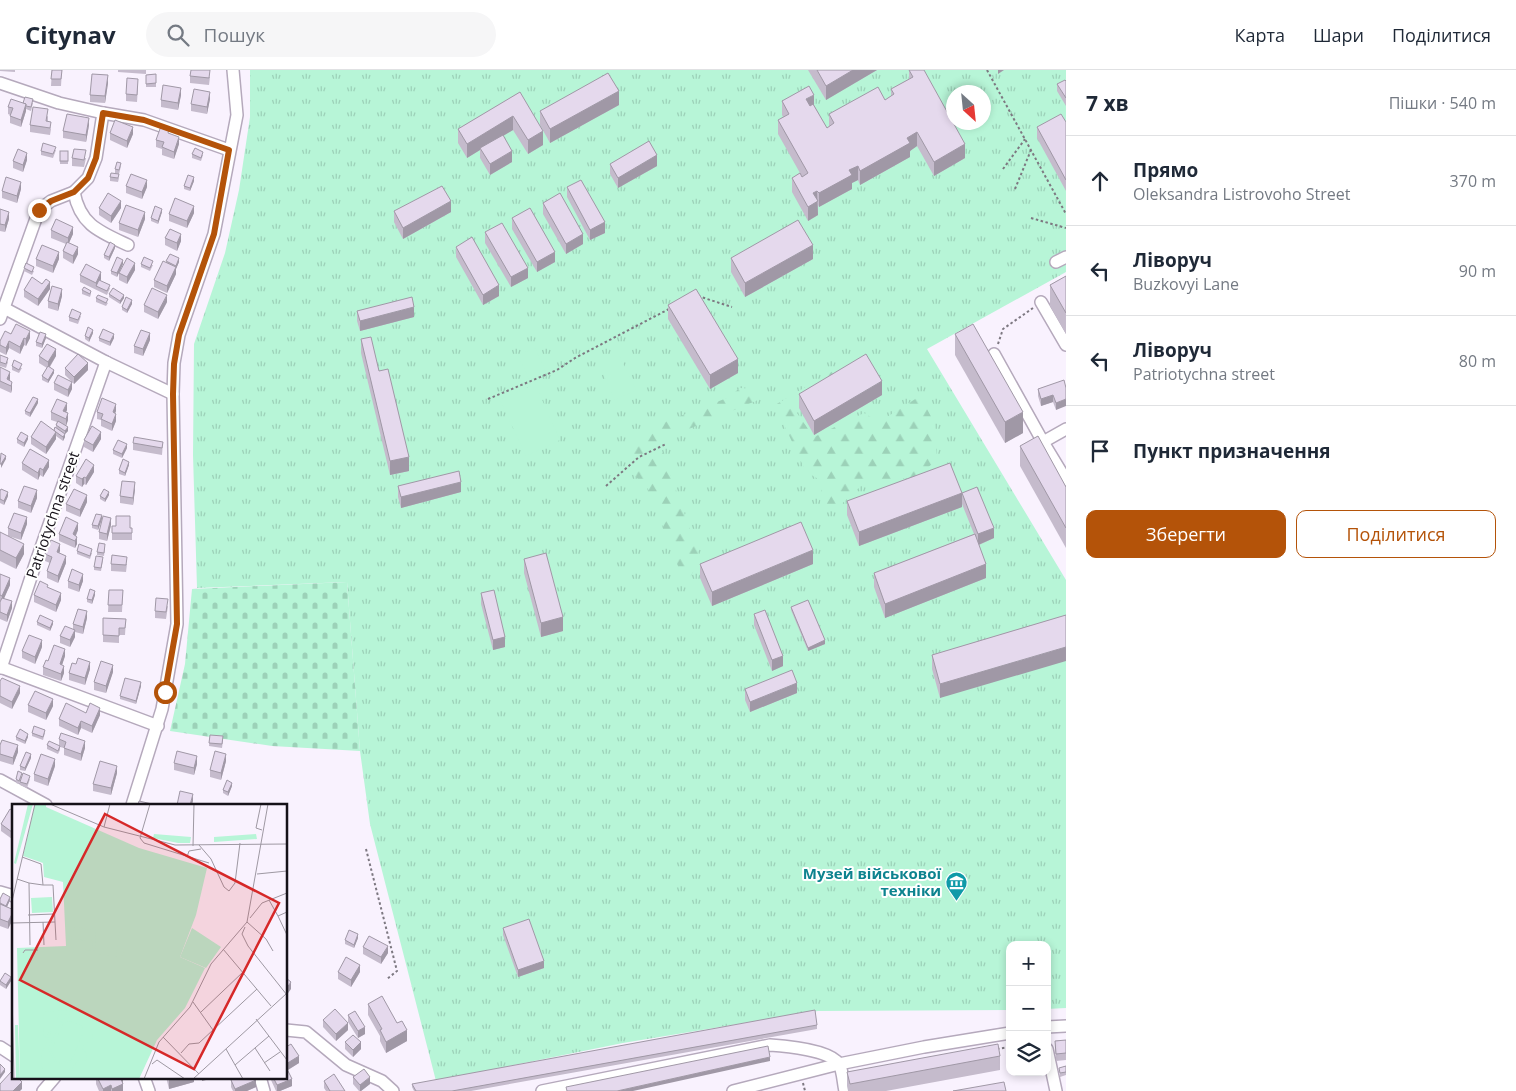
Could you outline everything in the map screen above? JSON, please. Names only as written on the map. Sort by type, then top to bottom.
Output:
[{"type":"street","points":[[132,804],[158,726],[177,624],[174,364],[179,335],[214,234],[237,115],[233,70]]},
{"type":"street","points":[[0,84],[59,103],[144,120],[229,150]]},
{"type":"street","points":[[103,113],[96,158],[88,178],[74,192],[51,201],[39,210],[2,313],[173,394]]},
{"type":"street","points":[[74,192],[77,207],[89,224],[128,245]]},
{"type":"street","points":[[1042,302],[1066,345]]},
{"type":"street","points":[[994,354],[1066,479]]},
{"type":"street","name":"Patriotychna street","points":[[106,362],[1,668],[158,726]]},
{"type":"street","points":[[1043,442],[1066,429]]},
{"type":"street","points":[[0,780],[44,804]]},
{"type":"street","points":[[1051,1027],[1066,1026]]},
{"type":"street","points":[[288,1030],[306,1032],[346,1065],[382,1081],[392,1091]]},
{"type":"street","points":[[733,1091],[838,1064],[1006,1034]]},
{"type":"street","points":[[542,1091],[561,1089],[770,1044],[804,1048],[831,1058],[838,1064],[845,1091]]},
{"type":"street","points":[[0,1047],[12,1055]]},
{"type":"street","points":[[1051,1068],[1056,1091]]},
{"type":"street","points":[[144,1078],[148,1091]]},
{"type":"street","points":[[260,1078],[264,1091]]},
{"type":"street","points":[[43,1091],[51,1079]]},
{"type":"path","points":[[987,70],[1066,214]]},
{"type":"path","points":[[1003,169],[1025,139]]},
{"type":"path","points":[[1015,189],[1031,150]]},
{"type":"path","points":[[1031,218],[1066,228]]},
{"type":"path","points":[[696,295],[732,307]]},
{"type":"path","points":[[994,354],[1003,329],[1042,302]]},
{"type":"path","points":[[488,399],[557,370],[575,358],[670,309]]},
{"type":"path","points":[[606,486],[639,457],[666,444]]},
{"type":"path","points":[[366,849],[397,971],[386,979]]},
{"type":"path","points":[[991,1050],[1006,1048]]},
{"type":"green space","points":[[250,70],[1066,70],[1066,272],[927,349],[1066,580],[1066,1008],[1051,1009],[1051,941],[1006,941],[1006,1010],[818,1011],[623,1043],[436,1081],[370,824],[360,751],[347,582],[197,588],[193,455],[194,344],[225,253],[239,190],[250,117]]},
{"type":"green space","points":[[535,348],[546,372],[529,379],[518,355]]},
{"type":"green space","points":[[619,355],[636,390],[615,400],[599,365]]},
{"type":"green space","points":[[838,368],[840,379],[794,409],[814,437],[864,413],[879,422],[920,396],[935,424],[937,460],[916,477],[864,483],[833,512],[820,505],[822,481],[806,472],[775,405]]},
{"type":"green space","points":[[535,384],[560,440],[526,456],[500,400]]},
{"type":"green space","points":[[740,388],[755,389],[758,400],[665,439],[662,451],[700,557],[691,576],[683,578],[648,489],[632,473],[630,449],[634,434],[727,398]]},
{"type":"green space","points":[[347,582],[360,751],[272,746],[170,731],[185,664],[192,589]]},
{"type":"building","points":[[52,70],[62,70],[61,79],[51,79]]},
{"type":"building","points":[[191,70],[210,70],[209,78],[190,76]]},
{"type":"building","points":[[817,70],[853,70],[826,86]]},
{"type":"building","points":[[909,70],[924,70],[946,110],[946,130],[957,130],[965,144],[934,162],[917,132],[907,138],[910,143],[860,171],[858,166],[849,170],[852,175],[819,193],[817,191],[813,193],[818,201],[808,207],[792,178],[800,173],[802,177],[808,173],[778,120],[789,114],[782,101],[809,86],[814,95],[806,99],[810,106],[813,104],[827,128],[834,123],[829,114],[878,87],[885,100],[894,94],[891,89],[913,77]]},
{"type":"building","points":[[608,73],[619,91],[550,129],[540,111]]},
{"type":"building","points":[[92,74],[108,75],[105,96],[90,95]]},
{"type":"building","points":[[156,74],[156,83],[146,84],[146,75]]},
{"type":"building","points":[[127,78],[138,79],[137,95],[126,94]]},
{"type":"building","points":[[1066,81],[1066,98],[1057,84]]},
{"type":"building","points":[[163,85],[181,88],[178,103],[161,100]]},
{"type":"building","points":[[194,89],[210,92],[207,107],[191,104]]},
{"type":"building","points":[[520,92],[543,131],[528,140],[513,116],[467,144],[458,129]]},
{"type":"building","points":[[25,97],[33,99],[31,107],[23,103]]},
{"type":"building","points":[[11,99],[26,104],[21,120],[10,116],[13,108],[8,107]]},
{"type":"building","points":[[33,107],[48,109],[46,121],[51,122],[50,128],[30,125]]},
{"type":"building","points":[[67,114],[89,118],[86,135],[63,131]]},
{"type":"building","points":[[1061,114],[1066,122],[1066,180],[1037,127]]},
{"type":"building","points":[[115,120],[133,127],[127,141],[110,133]]},
{"type":"building","points":[[161,126],[169,129],[168,133],[179,137],[174,152],[162,147],[164,142],[156,140]]},
{"type":"building","points":[[503,135],[512,151],[490,164],[480,148]]},
{"type":"building","points":[[649,141],[657,155],[618,178],[610,164]]},
{"type":"building","points":[[43,143],[56,147],[53,154],[41,151]]},
{"type":"building","points":[[195,148],[203,152],[201,158],[192,154]]},
{"type":"building","points":[[18,149],[27,153],[23,165],[13,161]]},
{"type":"building","points":[[74,149],[86,150],[84,160],[72,158]]},
{"type":"building","points":[[60,151],[68,151],[68,161],[60,161]]},
{"type":"building","points":[[117,162],[121,163],[119,170],[115,169]]},
{"type":"building","points":[[111,173],[119,174],[118,178],[110,177]]},
{"type":"building","points":[[131,174],[147,180],[142,192],[126,186]]},
{"type":"building","points":[[188,175],[194,177],[190,188],[184,186]]},
{"type":"building","points":[[6,177],[21,182],[17,196],[2,191]]},
{"type":"building","points":[[581,180],[605,222],[590,230],[567,187]]},
{"type":"building","points":[[442,186],[451,201],[403,228],[394,211]]},
{"type":"building","points":[[108,193],[121,201],[111,216],[99,208]]},
{"type":"building","points":[[560,193],[583,234],[566,244],[543,203]]},
{"type":"building","points":[[175,198],[194,206],[187,221],[169,214]]},
{"type":"building","points":[[126,205],[145,212],[138,230],[119,223]]},
{"type":"building","points":[[155,206],[162,209],[158,221],[151,218]]},
{"type":"building","points":[[530,208],[555,252],[537,262],[512,218]]},
{"type":"building","points":[[0,209],[9,212],[5,225],[0,224]]},
{"type":"building","points":[[56,219],[73,227],[68,238],[51,230]]},
{"type":"building","points":[[798,220],[813,245],[745,283],[731,258]]},
{"type":"building","points":[[502,223],[528,268],[511,277],[485,232]]},
{"type":"building","points":[[170,229],[181,234],[177,243],[165,238]]},
{"type":"building","points":[[472,237],[499,285],[483,295],[456,247]]},
{"type":"building","points":[[67,242],[78,247],[73,256],[63,251]]},
{"type":"building","points":[[110,242],[115,245],[109,257],[104,255]]},
{"type":"building","points":[[42,245],[59,252],[53,266],[36,259]]},
{"type":"building","points":[[170,254],[179,258],[176,266],[166,261]]},
{"type":"building","points":[[117,257],[123,260],[117,273],[111,271]]},
{"type":"building","points":[[144,257],[153,261],[150,268],[141,264]]},
{"type":"building","points":[[127,258],[135,263],[127,277],[119,273]]},
{"type":"building","points":[[163,261],[176,267],[167,286],[154,280]]},
{"type":"building","points":[[26,263],[34,267],[32,272],[24,268]]},
{"type":"building","points":[[86,264],[101,272],[96,283],[80,275]]},
{"type":"building","points":[[1066,276],[1066,313],[1050,285]]},
{"type":"building","points":[[32,277],[42,284],[46,279],[50,282],[38,299],[24,290]]},
{"type":"building","points":[[99,280],[110,285],[107,291],[96,286]]},
{"type":"building","points":[[52,286],[62,289],[58,304],[48,301]]},
{"type":"building","points":[[84,287],[91,291],[90,294],[82,290]]},
{"type":"building","points":[[113,288],[124,295],[120,301],[109,294]]},
{"type":"building","points":[[152,288],[167,295],[158,312],[144,305]]},
{"type":"building","points":[[696,289],[738,359],[710,375],[668,305]]},
{"type":"building","points":[[98,295],[108,299],[106,303],[96,298]]},
{"type":"building","points":[[126,297],[132,300],[127,310],[122,307]]},
{"type":"building","points":[[412,297],[414,307],[360,321],[357,311]]},
{"type":"building","points":[[72,309],[81,313],[78,320],[69,317]]},
{"type":"building","points":[[16,324],[30,331],[20,347],[9,341],[6,348],[0,345],[5,331],[11,334]]},
{"type":"building","points":[[973,324],[1023,412],[1005,422],[955,334]]},
{"type":"building","points":[[88,327],[93,330],[89,338],[85,336]]},
{"type":"building","points":[[103,329],[114,334],[110,342],[99,338]]},
{"type":"building","points":[[141,330],[150,333],[143,349],[134,346]]},
{"type":"building","points":[[40,332],[46,334],[42,344],[36,342]]},
{"type":"building","points":[[371,337],[379,371],[388,369],[409,457],[390,461],[361,339]]},
{"type":"building","points":[[47,344],[56,349],[48,362],[39,356]]},
{"type":"building","points":[[78,354],[88,363],[74,377],[65,368]]},
{"type":"building","points":[[866,354],[882,381],[814,421],[799,394]]},
{"type":"building","points":[[0,355],[8,358],[6,364],[0,362]]},
{"type":"building","points":[[14,360],[22,364],[19,370],[12,366]]},
{"type":"building","points":[[48,366],[54,370],[48,380],[42,376]]},
{"type":"building","points":[[0,367],[10,372],[7,379],[12,382],[11,386],[0,381]]},
{"type":"building","points":[[58,375],[72,382],[68,390],[54,383]]},
{"type":"building","points":[[1064,380],[1066,399],[1056,403],[1053,395],[1041,399],[1038,389]]},
{"type":"building","points":[[33,397],[38,399],[30,413],[25,411]]},
{"type":"building","points":[[102,398],[116,404],[113,412],[116,414],[112,424],[101,419],[103,414],[97,412]]},
{"type":"building","points":[[57,399],[67,403],[63,411],[68,413],[66,419],[51,412]]},
{"type":"building","points":[[41,421],[56,432],[46,447],[31,437]]},
{"type":"building","points":[[58,421],[68,427],[65,431],[56,425]]},
{"type":"building","points":[[92,426],[101,432],[93,445],[84,440]]},
{"type":"building","points":[[55,427],[65,434],[63,437],[54,430]]},
{"type":"building","points":[[21,432],[28,436],[24,443],[17,439]]},
{"type":"building","points":[[1038,436],[1066,487],[1066,528],[1020,446]]},
{"type":"building","points":[[134,437],[163,442],[162,448],[133,443]]},
{"type":"building","points":[[118,440],[127,444],[122,454],[113,450]]},
{"type":"building","points":[[30,449],[49,460],[43,470],[40,468],[38,473],[22,463]]},
{"type":"building","points":[[1,453],[6,456],[0,464]]},
{"type":"building","points":[[86,459],[94,465],[86,478],[82,479],[76,476]]},
{"type":"building","points":[[123,459],[129,462],[125,473],[119,470]]},
{"type":"building","points":[[950,463],[962,493],[859,532],[847,501]]},
{"type":"building","points":[[459,471],[461,482],[401,497],[398,486]]},
{"type":"building","points":[[122,481],[135,482],[133,498],[120,496]]},
{"type":"building","points":[[24,486],[37,490],[31,506],[18,501]]},
{"type":"building","points":[[977,487],[994,528],[978,534],[962,493]]},
{"type":"building","points":[[1,489],[8,492],[4,501],[0,499]]},
{"type":"building","points":[[74,489],[87,495],[80,510],[66,504]]},
{"type":"building","points":[[104,489],[109,492],[105,499],[100,496]]},
{"type":"building","points":[[14,513],[27,517],[21,533],[8,528]]},
{"type":"building","points":[[96,514],[102,515],[98,526],[92,525]]},
{"type":"building","points":[[103,516],[111,518],[107,534],[99,532]]},
{"type":"building","points":[[116,516],[130,516],[132,533],[112,533],[112,526],[116,526]]},
{"type":"building","points":[[66,517],[78,523],[73,534],[77,537],[75,541],[59,534]]},
{"type":"building","points":[[801,522],[813,550],[712,592],[700,564]]},
{"type":"building","points":[[0,532],[24,544],[16,558],[0,550]]},
{"type":"building","points":[[975,534],[986,564],[885,604],[874,573]]},
{"type":"building","points":[[51,540],[60,544],[57,552],[66,556],[58,576],[47,571],[52,557],[45,554]]},
{"type":"building","points":[[99,543],[105,544],[104,553],[97,552]]},
{"type":"building","points":[[79,544],[92,549],[90,556],[77,551]]},
{"type":"building","points":[[546,553],[563,617],[541,623],[524,559]]},
{"type":"building","points":[[112,555],[127,557],[126,565],[111,564]]},
{"type":"building","points":[[96,556],[103,557],[101,568],[94,567]]},
{"type":"building","points":[[72,569],[83,574],[79,585],[68,581]]},
{"type":"building","points":[[0,574],[10,578],[2,596],[0,595]]},
{"type":"building","points":[[40,581],[48,585],[47,587],[61,593],[56,605],[34,595]]},
{"type":"building","points":[[90,589],[95,591],[92,600],[87,599]]},
{"type":"building","points":[[109,590],[123,590],[122,605],[108,605]]},
{"type":"building","points":[[494,590],[505,637],[493,640],[481,593]]},
{"type":"building","points":[[2,598],[12,601],[7,615],[0,612]]},
{"type":"building","points":[[156,598],[168,599],[166,612],[155,611]]},
{"type":"building","points":[[808,600],[825,640],[808,648],[791,607]]},
{"type":"building","points":[[78,609],[87,611],[83,627],[73,624]]},
{"type":"building","points":[[765,610],[783,656],[772,660],[754,614]]},
{"type":"building","points":[[40,615],[53,621],[50,628],[37,622]]},
{"type":"building","points":[[1066,615],[1066,647],[940,684],[932,655]]},
{"type":"building","points":[[103,618],[126,619],[125,628],[119,628],[119,636],[103,635]]},
{"type":"building","points":[[65,626],[75,630],[70,640],[60,636]]},
{"type":"building","points":[[29,635],[42,640],[35,657],[22,651]]},
{"type":"building","points":[[54,645],[65,649],[60,664],[64,666],[61,674],[43,667],[46,660],[48,661]]},
{"type":"building","points":[[78,658],[90,662],[85,678],[69,673],[72,663],[76,664]]},
{"type":"building","points":[[101,661],[113,665],[106,686],[94,682]]},
{"type":"building","points":[[792,670],[797,683],[750,702],[745,689]]},
{"type":"building","points":[[2,678],[20,686],[12,702],[0,696],[0,681]]},
{"type":"building","points":[[125,678],[141,682],[136,701],[120,696]]},
{"type":"building","points":[[35,691],[53,699],[46,713],[28,705]]},
{"type":"building","points":[[66,703],[86,713],[90,703],[100,708],[92,726],[81,721],[78,728],[59,719]]},
{"type":"building","points":[[34,726],[45,730],[43,737],[32,733]]},
{"type":"building","points":[[20,729],[28,734],[25,741],[16,737]]},
{"type":"building","points":[[61,733],[85,741],[81,754],[64,748],[66,742],[59,739]]},
{"type":"building","points":[[210,735],[223,736],[222,744],[209,743]]},
{"type":"building","points":[[2,740],[18,745],[13,758],[0,754]]},
{"type":"building","points":[[49,741],[60,746],[58,751],[47,745]]},
{"type":"building","points":[[177,751],[197,756],[194,768],[174,763]]},
{"type":"building","points":[[215,751],[226,754],[221,773],[210,770]]},
{"type":"building","points":[[26,752],[31,754],[25,768],[20,766]]},
{"type":"building","points":[[41,754],[55,759],[48,779],[34,774]]},
{"type":"building","points":[[100,761],[117,766],[111,788],[93,784]]},
{"type":"building","points":[[18,771],[22,773],[19,781],[16,779]]},
{"type":"building","points":[[23,773],[30,776],[27,784],[20,782]]},
{"type":"building","points":[[227,780],[232,783],[228,792],[223,790]]},
{"type":"building","points":[[180,791],[193,794],[190,804],[177,804]]},
{"type":"building","points":[[139,801],[152,804],[138,804]]},
{"type":"building","points":[[10,809],[12,810],[12,832],[1,824]]},
{"type":"building","points":[[3,893],[10,897],[6,906],[0,903]]},
{"type":"building","points":[[0,904],[12,909],[8,922],[0,919]]},
{"type":"building","points":[[529,919],[544,961],[518,970],[503,928]]},
{"type":"building","points":[[349,930],[358,934],[354,945],[345,940]]},
{"type":"building","points":[[369,936],[388,946],[381,957],[363,947]]},
{"type":"building","points":[[346,957],[360,965],[351,980],[338,972]]},
{"type":"building","points":[[5,973],[11,977],[6,985],[0,981]]},
{"type":"building","points":[[382,996],[397,1023],[402,1021],[407,1030],[386,1042],[380,1030],[382,1029],[368,1004]]},
{"type":"building","points":[[335,1009],[348,1023],[336,1034],[323,1020]]},
{"type":"building","points":[[815,1010],[817,1025],[452,1091],[416,1091],[412,1084]]},
{"type":"building","points":[[355,1011],[365,1027],[358,1031],[348,1015]]},
{"type":"building","points":[[353,1035],[361,1042],[353,1050],[345,1042]]},
{"type":"building","points":[[1066,1040],[1066,1053],[1056,1054],[1055,1041]]},
{"type":"building","points":[[291,1044],[299,1056],[288,1063],[288,1046]]},
{"type":"building","points":[[998,1044],[1000,1056],[850,1084],[847,1072]]},
{"type":"building","points":[[768,1046],[770,1057],[617,1091],[567,1091],[566,1087]]},
{"type":"building","points":[[0,1064],[5,1069],[0,1075]]},
{"type":"building","points":[[1066,1066],[1066,1072],[1060,1073],[1059,1068]]},
{"type":"building","points":[[364,1069],[370,1077],[360,1085],[353,1077]]},
{"type":"building","points":[[288,1071],[292,1079],[277,1085],[274,1078],[288,1078]]},
{"type":"building","points":[[11,1072],[12,1078],[18,1078],[22,1082],[13,1091],[0,1091],[0,1084]]},
{"type":"building","points":[[334,1074],[345,1091],[330,1091],[324,1081]]},
{"type":"building","points":[[98,1078],[123,1078],[121,1079],[123,1084],[112,1089],[111,1085],[103,1089]]},
{"type":"building","points":[[234,1078],[255,1078],[256,1080],[235,1089],[231,1080]]},
{"type":"building","points":[[1004,1082],[1006,1091],[953,1091]]},
{"type":"place","name":"Музей військової техніки","points":[[957,902]]},
{"type":"route","points":[[39,210],[51,201],[74,192],[88,178],[96,158],[103,113],[144,120],[229,150],[214,234],[179,335],[174,364],[177,624],[165,692]]}]
